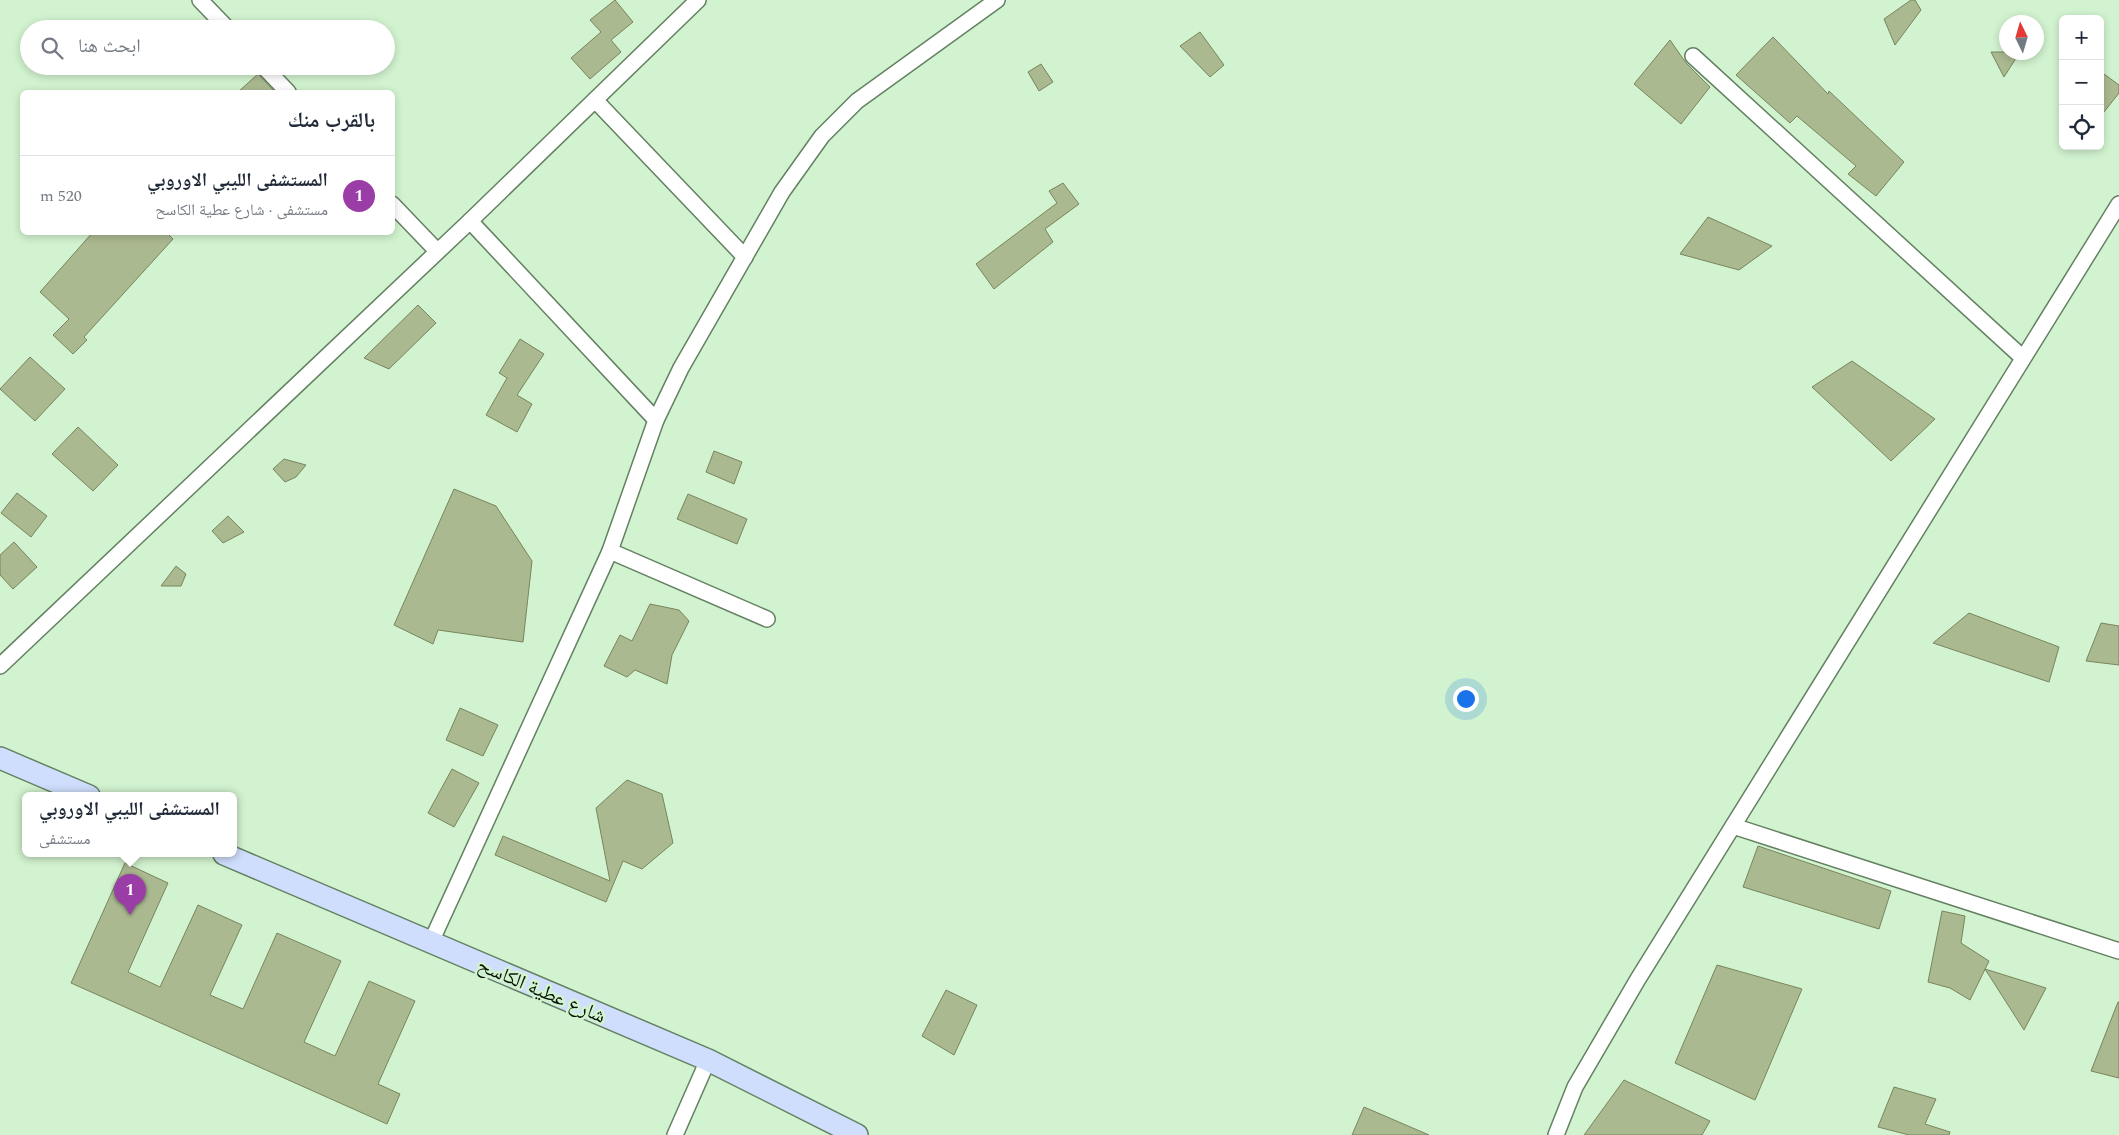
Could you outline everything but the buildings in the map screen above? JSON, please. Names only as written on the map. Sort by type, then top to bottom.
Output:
[{"type":"street","points":[[200,0],[219,20]]},
{"type":"street","points":[[0,666],[438,251],[698,0]]},
{"type":"street","points":[[431,942],[610,551],[656,420],[681,368],[782,192],[822,136],[856,101],[987,3]]},
{"type":"street","points":[[1693,56],[2023,358]]},
{"type":"street","points":[[272,75],[286,90]]},
{"type":"street","points":[[595,100],[745,257]]},
{"type":"street","points":[[1556,1135],[1580,1078],[1638,979],[2119,204]]},
{"type":"street","points":[[395,207],[438,251]]},
{"type":"street","points":[[470,220],[656,420]]},
{"type":"street","points":[[610,551],[767,619]]},
{"type":"street","points":[[0,758],[80,792]]},
{"type":"street","points":[[1733,826],[2119,952]]},
{"type":"street","name":"شارع عطية الكاسح","points":[[231,857],[708,1060],[851,1134]]},
{"type":"street","points":[[675,1135],[708,1060]]},
{"type":"place","name":"المستشفی الليبي الاوروبي","points":[[130,915]]}]
